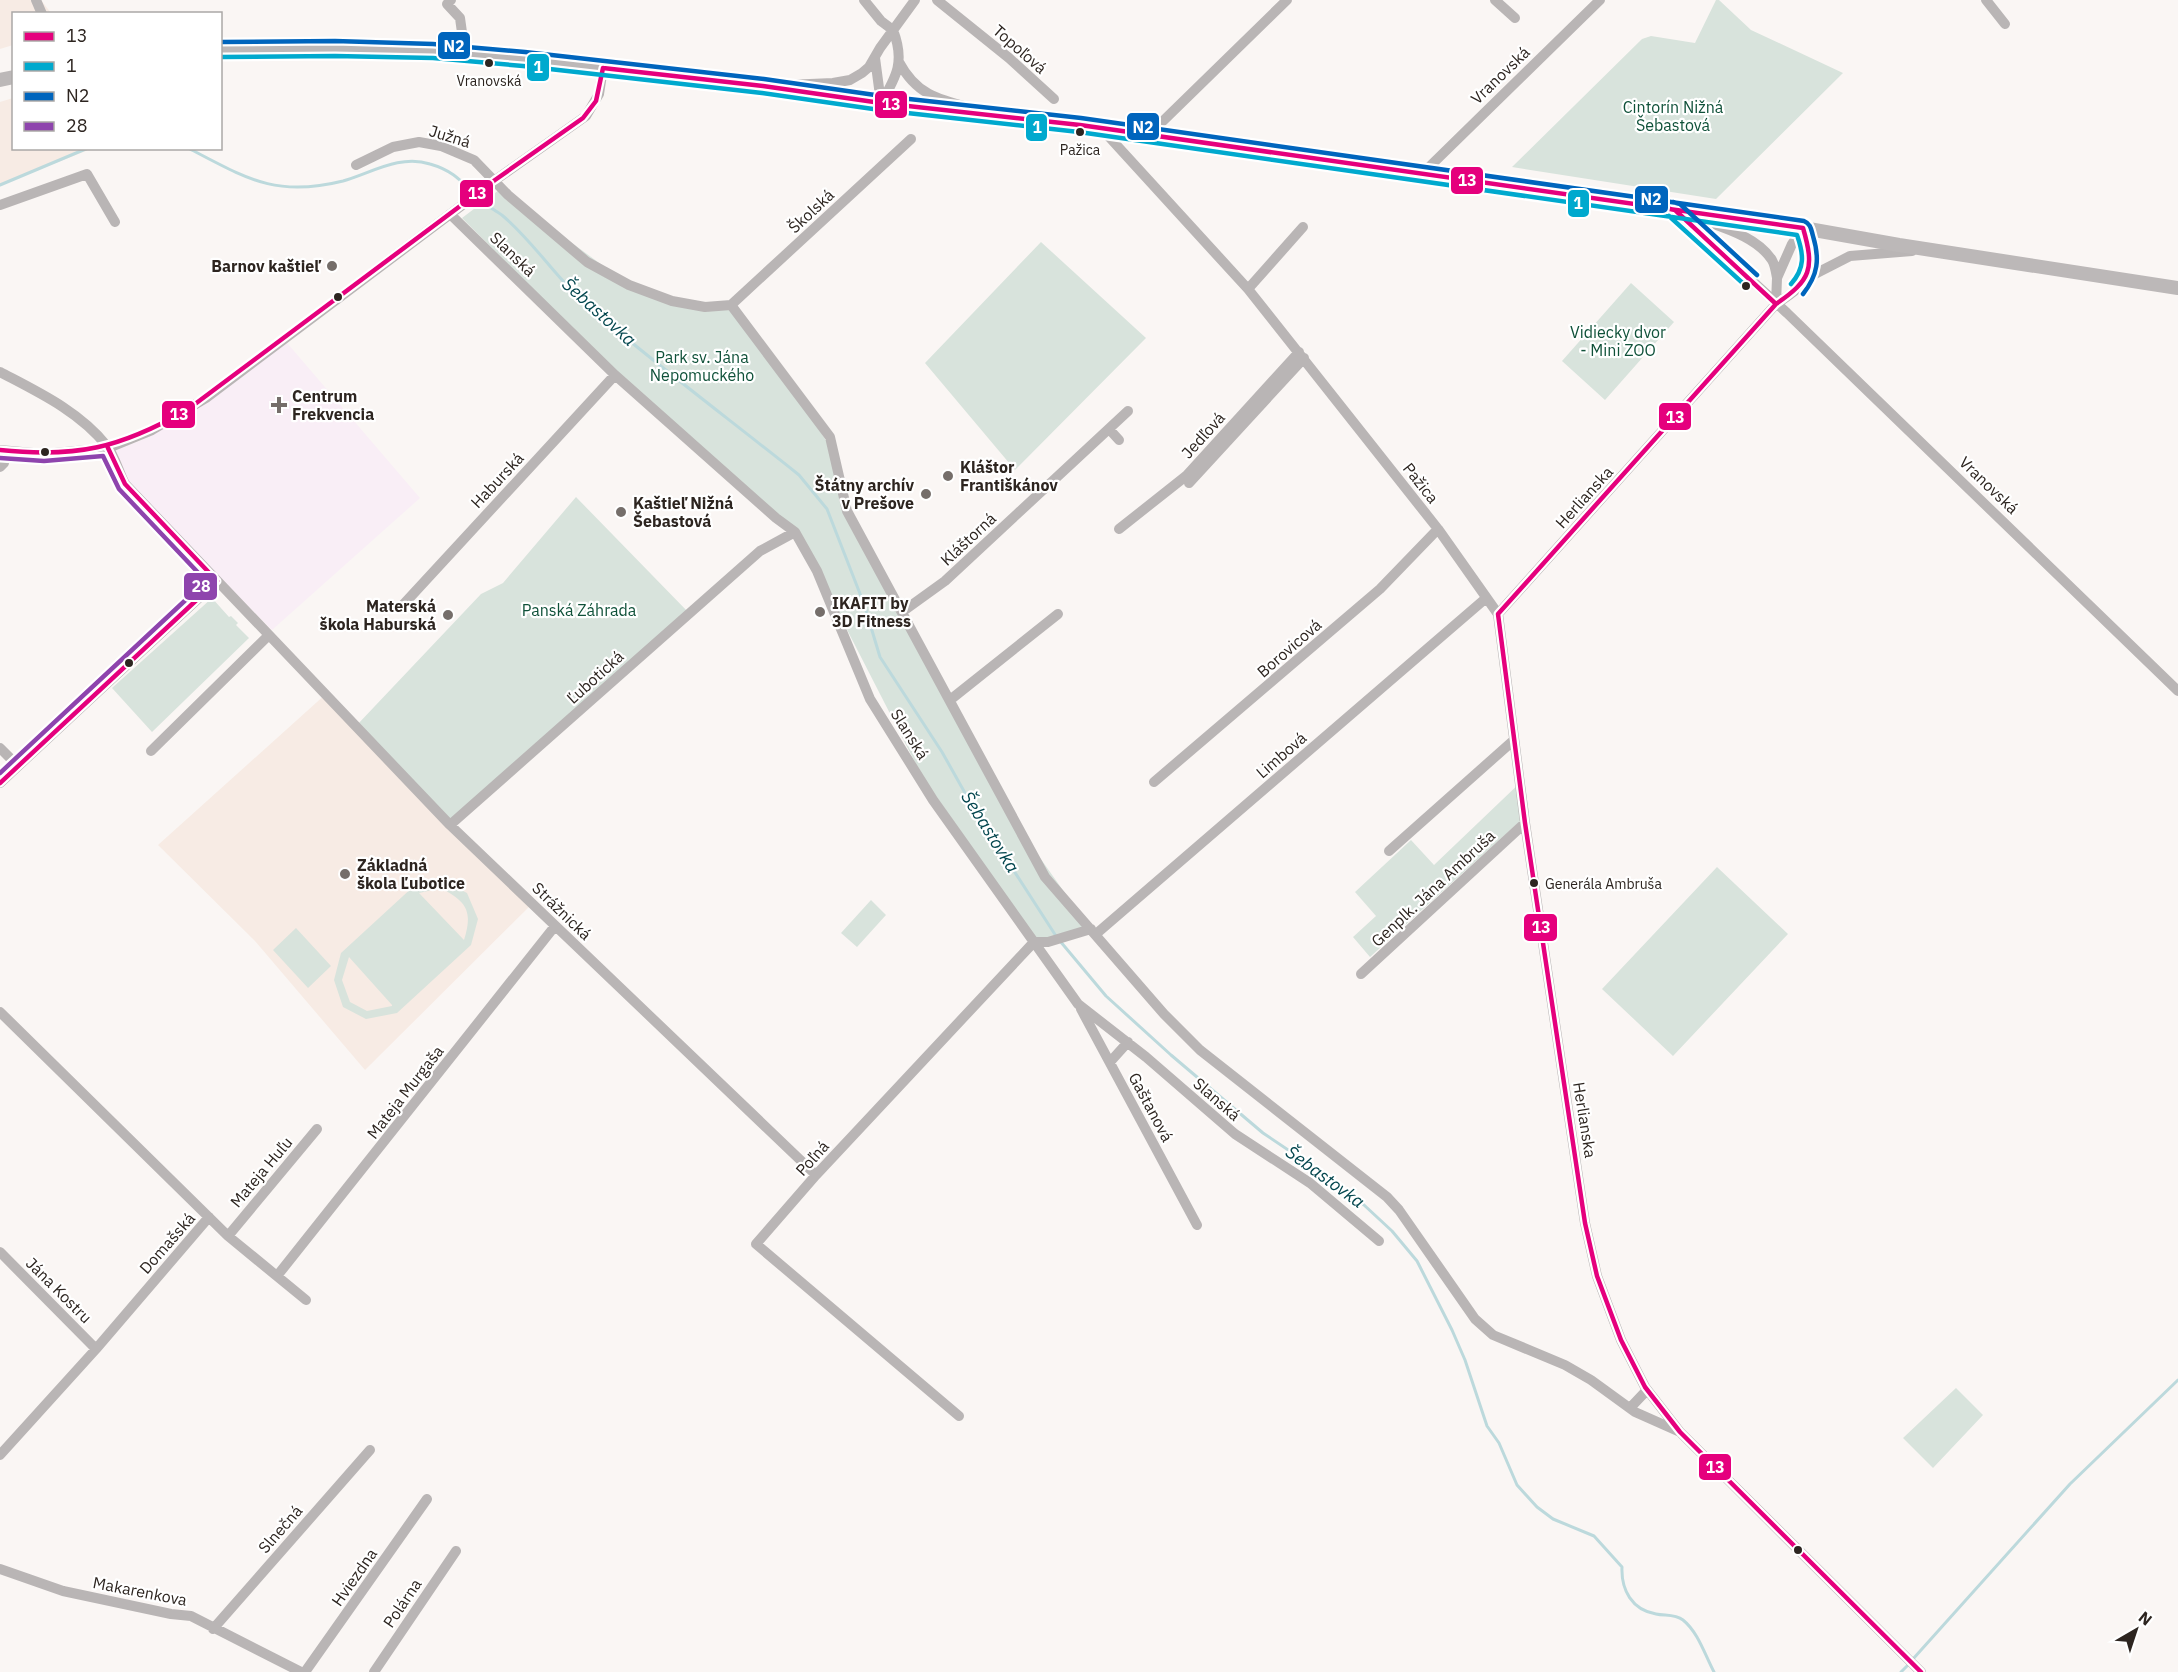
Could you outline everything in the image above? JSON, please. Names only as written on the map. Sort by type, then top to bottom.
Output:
[{"type":"main road","points":[[222,50],[338,48],[465,54],[763,86],[881,103],[1002,115],[1803,228],[2178,288]]},
{"type":"street","points":[[451,0],[447,4],[460,18],[465,54]]},
{"type":"street","points":[[864,0],[881,21],[893,30],[898,44],[899,62],[894,82],[881,103]]},
{"type":"street","points":[[763,86],[833,83],[850,80],[862,73],[875,57],[915,0]]},
{"type":"street","name":"Topoľová","points":[[937,0],[1009,58],[1054,99]]},
{"type":"street","points":[[1164,121],[1287,0]]},
{"type":"street","points":[[1495,0],[1515,18]]},
{"type":"street","name":"Vranovská","points":[[1423,173],[1600,0]]},
{"type":"street","points":[[1986,0],[2005,24]]},
{"type":"street","points":[[875,57],[881,103]]},
{"type":"street","points":[[899,62],[912,82],[925,92],[953,103],[1002,115]]},
{"type":"street","points":[[603,68],[598,94],[586,116],[491,183],[587,262],[629,285],[672,301],[705,307],[731,305]]},
{"type":"street","name":"Pažica","points":[[1100,128],[1248,289],[1438,529],[1485,599],[1498,614]]},
{"type":"street","name":"Školská","points":[[731,305],[911,139]]},
{"type":"street","name":"Južná","points":[[356,165],[393,147],[419,142],[441,146],[474,160],[491,183]]},
{"type":"street","points":[[0,205],[87,174],[115,222]]},
{"type":"street","points":[[0,467],[4,463],[3,450],[44,454],[108,448],[152,430],[206,398],[465,203]]},
{"type":"street","points":[[1675,210],[1746,238],[1770,258],[1777,278],[1776,304]]},
{"type":"street","name":"Vranovská","points":[[1675,210],[1752,281],[2178,691]]},
{"type":"street","name":"Slanská","points":[[450,214],[615,375],[776,518],[795,532],[817,571],[870,699],[942,814],[1078,1004],[1128,1042],[1235,1134],[1310,1183],[1379,1241]]},
{"type":"street","points":[[1248,289],[1303,227]]},
{"type":"street","points":[[1777,278],[1792,244],[1803,228]]},
{"type":"street","points":[[1803,228],[1811,255],[1807,278]]},
{"type":"street","name":"Herlianska","points":[[1918,1669],[1680,1432],[1647,1390],[1621,1340],[1597,1276],[1585,1223],[1525,823],[1498,614],[1776,304],[1797,289],[1807,278],[1841,259],[1859,254],[1934,250]]},
{"type":"street","name":"Slanská","points":[[731,305],[830,437],[847,511],[1045,877],[1164,1014],[1200,1050],[1387,1197],[1411,1226],[1475,1319],[1493,1335],[1565,1365],[1591,1380],[1630,1408],[1680,1432]]},
{"type":"street","name":"Jedľová","points":[[1189,483],[1302,355]]},
{"type":"street","name":"Jedľová","points":[[1119,529],[1186,476],[1302,355]]},
{"type":"street","name":"Strážnická","points":[[0,372],[82,421],[108,448],[124,484],[450,825],[816,1175]]},
{"type":"street","name":"Haburská","points":[[402,606],[615,375]]},
{"type":"street","name":"Kláštorná","points":[[902,612],[945,581],[1128,411]]},
{"type":"street","points":[[1108,429],[1119,440]]},
{"type":"street","name":"Borovicová","points":[[1154,782],[1380,589],[1438,529]]},
{"type":"street","name":"Ľubotická","points":[[450,825],[760,551],[795,532]]},
{"type":"street","points":[[0,783],[217,581]]},
{"type":"street","name":"Limbová","points":[[1093,932],[1485,599]]},
{"type":"street","points":[[950,700],[1058,614]]},
{"type":"street","points":[[151,751],[269,635]]},
{"type":"street","points":[[1389,851],[1514,740]]},
{"type":"street","points":[[0,748],[18,766]]},
{"type":"street","name":"Genplk. Jána Ambruša","points":[[1361,974],[1525,823]]},
{"type":"street","name":"Mateja Murgaša","points":[[277,1276],[555,926]]},
{"type":"street","points":[[1034,942],[1048,942],[1077,932],[1093,932]]},
{"type":"street","name":"Poľná","points":[[959,1416],[756,1244],[816,1175],[1034,942]]},
{"type":"street","name":"Gaštanová","points":[[1078,1004],[1197,1225]]},
{"type":"street","name":"Domašská","points":[[0,1012],[209,1217],[96,1349],[0,1455]]},
{"type":"street","points":[[1110,1062],[1128,1042]]},
{"type":"street","name":"Mateja Huľu","points":[[228,1236],[317,1129]]},
{"type":"street","points":[[209,1217],[228,1236],[306,1300]]},
{"type":"street","name":"Jána Kostru","points":[[0,1251],[96,1349]]},
{"type":"street","points":[[1630,1408],[1647,1390]]},
{"type":"street","name":"Slnečná","points":[[213,1629],[370,1450]]},
{"type":"street","name":"Hviezdna","points":[[303,1672],[427,1499]]},
{"type":"street","name":"Polárna","points":[[374,1672],[456,1551]]},
{"type":"street","name":"Makarenkova","points":[[0,1569],[63,1591],[191,1617],[303,1672]]},
{"type":"shaded area","points":[[0,0],[41,0],[50,12],[12,12],[12,45],[0,49]]},
{"type":"shaded area","points":[[12,98],[12,150],[88,150],[0,185],[0,102]]},
{"type":"shaded area","points":[[282,337],[420,498],[272,630],[122,479],[104,454],[142,440]]},
{"type":"shaded area","name":"Základná škola Ľubotice","points":[[327,693],[532,904],[365,1070],[255,941],[158,845]]},
{"type":"green space","name":"Cintorín Nižná Šebastová","points":[[1716,0],[1719,0],[1751,30],[1843,73],[1716,199],[1512,167],[1642,39],[1651,36],[1695,43]]},
{"type":"green space","name":"Park sv. Jána Nepomuckého","points":[[503,187],[515,201],[625,282],[666,298],[699,303],[736,304],[835,454],[847,511],[1021,831],[1089,927],[1038,942],[922,776],[798,534],[619,376],[462,218]]},
{"type":"green space","points":[[1041,242],[1146,338],[1015,470],[925,363]]},
{"type":"green space","name":"Vidiecky dvor - Mini ZOO","points":[[1631,283],[1674,322],[1605,400],[1562,361]]},
{"type":"green space","name":"Panská Záhrada","points":[[576,497],[690,614],[450,825],[357,725],[481,594],[503,583]]},
{"type":"green space","points":[[212,598],[229,617],[231,616],[238,623],[236,625],[249,638],[152,732],[112,688]]},
{"type":"green space","points":[[1524,779],[1529,813],[1370,957],[1353,937],[1376,916],[1355,892],[1411,840],[1434,865]]},
{"type":"green space","points":[[1717,867],[1788,934],[1673,1056],[1602,989]]},
{"type":"green space","points":[[442,880],[467,893],[478,919],[471,945],[397,1013],[366,1019],[343,1007],[334,980],[341,953],[415,885]],"holes":[[[441,888],[457,898],[466,908],[468,922],[464,940],[419,893]],[[349,957],[392,1005],[392,1006],[367,1011],[350,1002],[342,980]]]},
{"type":"green space","points":[[871,900],[886,915],[857,947],[841,933]]},
{"type":"green space","points":[[296,928],[331,966],[308,988],[273,950]]},
{"type":"green space","points":[[1956,1388],[1983,1415],[1933,1468],[1903,1438]]},
{"type":"waterway","name":"Šebastovka","points":[[0,185],[83,150]]},
{"type":"waterway","name":"Šebastovka","points":[[192,150],[245,176],[279,186],[319,186],[408,161],[440,167],[460,180],[484,203],[515,227],[567,286],[590,308],[799,475],[827,509],[864,604],[880,657],[1056,936]]},
{"type":"waterway","name":"Šebastovka","points":[[1060,941],[1106,996],[1171,1055],[1263,1133],[1364,1205],[1392,1231],[1417,1261],[1452,1330],[1465,1360],[1487,1426],[1499,1443],[1517,1485],[1537,1507],[1553,1519],[1594,1536],[1622,1567],[1626,1591],[1640,1608],[1683,1620],[1697,1637],[1714,1672]]},
{"type":"waterway","points":[[1913,1659],[2070,1484],[2178,1380]]},
{"type":"waterway","points":[[1901,1672],[1909,1664]]},
{"type":"transit line","name":"N2","points":[[222,42],[335,41],[433,44],[764,79],[882,96],[1081,118],[1804,221],[1811,229],[1817,259],[1815,273],[1803,294]]},
{"type":"transit line","name":"1","points":[[222,57],[433,58],[762,93],[880,110],[1079,132],[1797,235],[1802,261],[1799,272],[1791,284]]},
{"type":"transit line","name":"13","points":[[603,68],[1080,125],[1803,228],[1809,264],[1797,288],[1776,304],[1498,614],[1525,823],[1585,1223],[1597,1276],[1621,1340],[1645,1387],[1680,1432],[1921,1672]]},
{"type":"transit line","name":"13","points":[[0,450],[52,452],[97,447],[140,433],[187,410],[495,180],[583,118],[596,101],[603,68]]},
{"type":"transit line","name":"N2","points":[[1673,202],[1680,204],[1757,275]]},
{"type":"transit line","name":"13","points":[[1670,209],[1675,210],[1776,304]]},
{"type":"transit line","name":"1","points":[[1669,216],[1747,287]]},
{"type":"transit line","name":"13","points":[[0,783],[217,581],[125,484],[108,448]]},
{"type":"transit line","name":"28","points":[[0,458],[44,461],[103,456],[119,489],[206,581],[0,773]]},
{"type":"place","name":"Vranovská","points":[[489,63]]},
{"type":"place","name":"Pažica","points":[[1080,132]]},
{"type":"place","name":"Barnov kaštieľ","points":[[332,266]]},
{"type":"place","name":"Centrum Frekvencia","points":[[279,405]]},
{"type":"place","name":"Kláštor Františkánov","points":[[948,476]]},
{"type":"place","name":"Štátny archív v Prešove","points":[[926,494]]},
{"type":"place","name":"Kaštieľ Nižná Šebastová","points":[[621,512]]},
{"type":"place","name":"IKAFIT by 3D Fitness","points":[[820,612]]},
{"type":"place","name":"Materská škola Haburská","points":[[448,615]]},
{"type":"place","name":"Základná škola Ľubotice","points":[[345,874]]},
{"type":"place","name":"Generála Ambruša","points":[[1534,883]]}]
